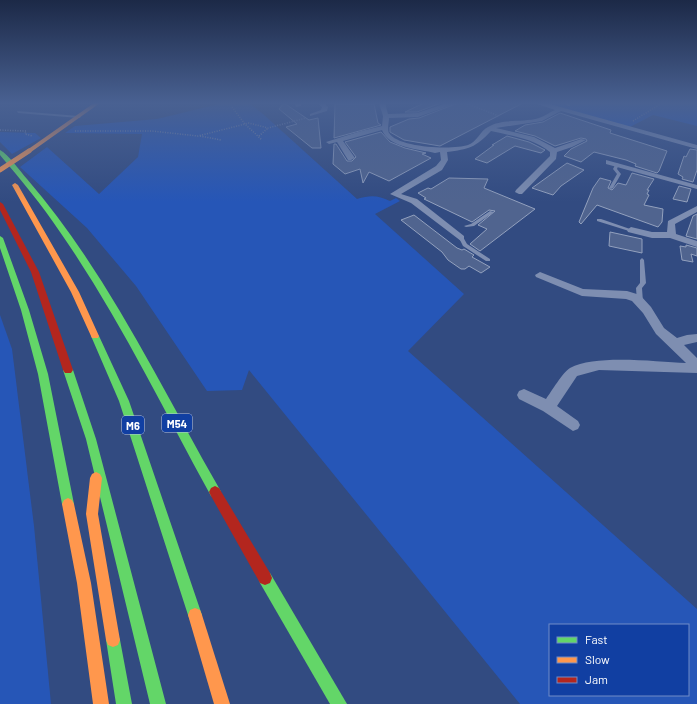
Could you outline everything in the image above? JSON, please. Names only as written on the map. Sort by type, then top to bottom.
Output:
[{"type":"main road","points":[[0,170],[51,136]]},
{"type":"main road","name":"M54","points":[[0,152],[17,169],[42,201],[102,288],[165,402],[338,704]]},
{"type":"main road","name":"M6","points":[[0,165],[9,175],[34,216],[75,292],[124,401],[208,655],[222,704]]},
{"type":"main road","points":[[0,204],[35,272],[59,340],[98,466],[158,704]]},
{"type":"main road","points":[[0,238],[25,310],[43,374],[84,582],[101,704]]},
{"type":"main road","points":[[75,292],[92,308]]},
{"type":"main road","points":[[98,466],[92,514],[124,704]]},
{"type":"main road","points":[[236,546],[264,574]]},
{"type":"street","points":[[329,142],[350,136]]},
{"type":"street","points":[[388,136],[403,144],[423,149],[443,151],[470,147],[482,136]]},
{"type":"street","points":[[524,136],[547,145],[554,151]]},
{"type":"street","points":[[654,136],[697,147]]},
{"type":"street","points":[[339,140],[351,158]]},
{"type":"street","points":[[554,151],[583,140]]},
{"type":"street","points":[[386,199],[439,168],[445,158],[443,151]]},
{"type":"street","points":[[509,191],[522,195],[553,157],[554,151]]},
{"type":"street","points":[[611,163],[697,187]]},
{"type":"street","points":[[394,194],[414,201],[461,238]]},
{"type":"street","points":[[672,235],[670,226],[671,223],[697,209]]},
{"type":"street","points":[[453,231],[466,226]]},
{"type":"street","points":[[631,230],[652,235],[672,235],[697,244]]},
{"type":"street","points":[[540,275],[582,292],[627,295],[640,302],[660,331],[676,344],[697,367]]},
{"type":"street","points":[[676,344],[687,339],[697,338]]},
{"type":"street","points":[[548,407],[574,372],[583,368],[599,365],[697,367]]},
{"type":"street","points":[[524,395],[548,407],[573,425]]},
{"type":"lane","points":[[611,163],[619,174],[611,188]]},
{"type":"lane","points":[[466,226],[472,225],[492,212]]},
{"type":"lane","points":[[599,220],[631,230]]},
{"type":"lane","points":[[461,238],[464,245],[488,260]]},
{"type":"lane","points":[[640,302],[640,288],[643,284],[642,260]]},
{"type":"path","points":[[28,136],[33,136],[39,140]]},
{"type":"path","points":[[198,136],[221,140]]},
{"type":"path","points":[[259,136],[262,140]]},
{"type":"shaded area","points":[[0,136],[38,136],[41,138],[12,154],[0,142]]},
{"type":"shaded area","points":[[142,136],[287,136],[357,199],[374,196],[390,201],[396,198],[400,201],[375,214],[464,294],[408,351],[697,609],[697,704],[520,704],[249,370],[242,390],[207,391],[136,286],[87,228],[20,167],[47,147],[99,194],[138,157]]},
{"type":"shaded area","points":[[0,315],[12,349],[34,526],[51,704],[0,704]]},
{"type":"building","points":[[297,136],[320,136],[321,148],[312,148]]},
{"type":"building","points":[[367,136],[384,136],[390,142],[405,148],[426,153],[422,154],[431,158],[389,181],[369,172],[363,183],[360,169],[345,174],[333,164],[334,144],[336,144],[347,161],[352,161],[356,157],[345,142]]},
{"type":"building","points":[[397,136],[460,136],[440,146],[404,140]]},
{"type":"building","points":[[507,136],[529,142],[545,150],[541,153],[515,146],[487,163],[475,159],[494,145],[492,145]]},
{"type":"building","points":[[535,136],[619,136],[667,151],[657,173],[635,166],[636,164],[626,160],[594,152],[581,162],[564,156],[571,149],[587,141],[586,139],[581,138],[555,146]]},
{"type":"building","points":[[690,149],[697,150],[697,170],[693,182],[682,179],[683,177],[678,174],[684,156],[686,157]]},
{"type":"building","points":[[567,163],[584,170],[561,186],[553,195],[532,188]]},
{"type":"building","points":[[632,173],[654,179],[647,190],[649,190],[647,194],[649,195],[644,205],[663,209],[662,222],[658,227],[597,205],[581,224],[579,222],[593,188],[600,178],[611,181],[608,188],[612,190],[618,183],[626,185]]},
{"type":"building","points":[[449,178],[488,179],[484,188],[535,209],[480,251],[470,244],[487,229],[478,225],[495,211],[489,210],[472,222],[424,199],[426,198],[418,193],[428,188],[431,189]]},
{"type":"building","points":[[679,186],[691,189],[687,202],[673,199]]},
{"type":"building","points":[[697,214],[697,239],[686,236],[693,216]]},
{"type":"building","points":[[414,215],[457,248],[462,250],[464,249],[474,255],[472,257],[490,267],[481,273],[469,266],[465,269],[461,269],[448,260],[442,252],[401,220]]},
{"type":"building","points":[[610,232],[642,239],[642,253],[609,246]]},
{"type":"building","points":[[686,245],[697,248],[697,256],[691,254],[693,262],[682,260],[680,246],[686,247]]},
{"type":"traffic: fast","points":[[0,152],[33,190],[91,272],[142,360],[215,492]]},
{"type":"traffic: fast","points":[[0,238],[25,310],[43,374],[68,504]]},
{"type":"traffic: fast","points":[[95,336],[124,401],[195,615]]},
{"type":"traffic: fast","points":[[68,370],[91,439],[158,704]]},
{"type":"traffic: fast","points":[[265,578],[339,704]]},
{"type":"traffic: fast","points":[[113,640],[124,704]]},
{"type":"traffic: slow","points":[[29,151],[51,136]]},
{"type":"traffic: slow","points":[[0,170],[29,151]]},
{"type":"traffic: slow","points":[[15,185],[75,292],[95,336]]},
{"type":"traffic: slow","points":[[96,478],[92,514],[113,640]]},
{"type":"traffic: slow","points":[[68,504],[84,583],[101,704]]},
{"type":"traffic: slow","points":[[195,615],[222,704]]},
{"type":"traffic: jam","points":[[0,204],[35,272],[68,370]]},
{"type":"traffic: jam","points":[[215,492],[265,578]]}]
